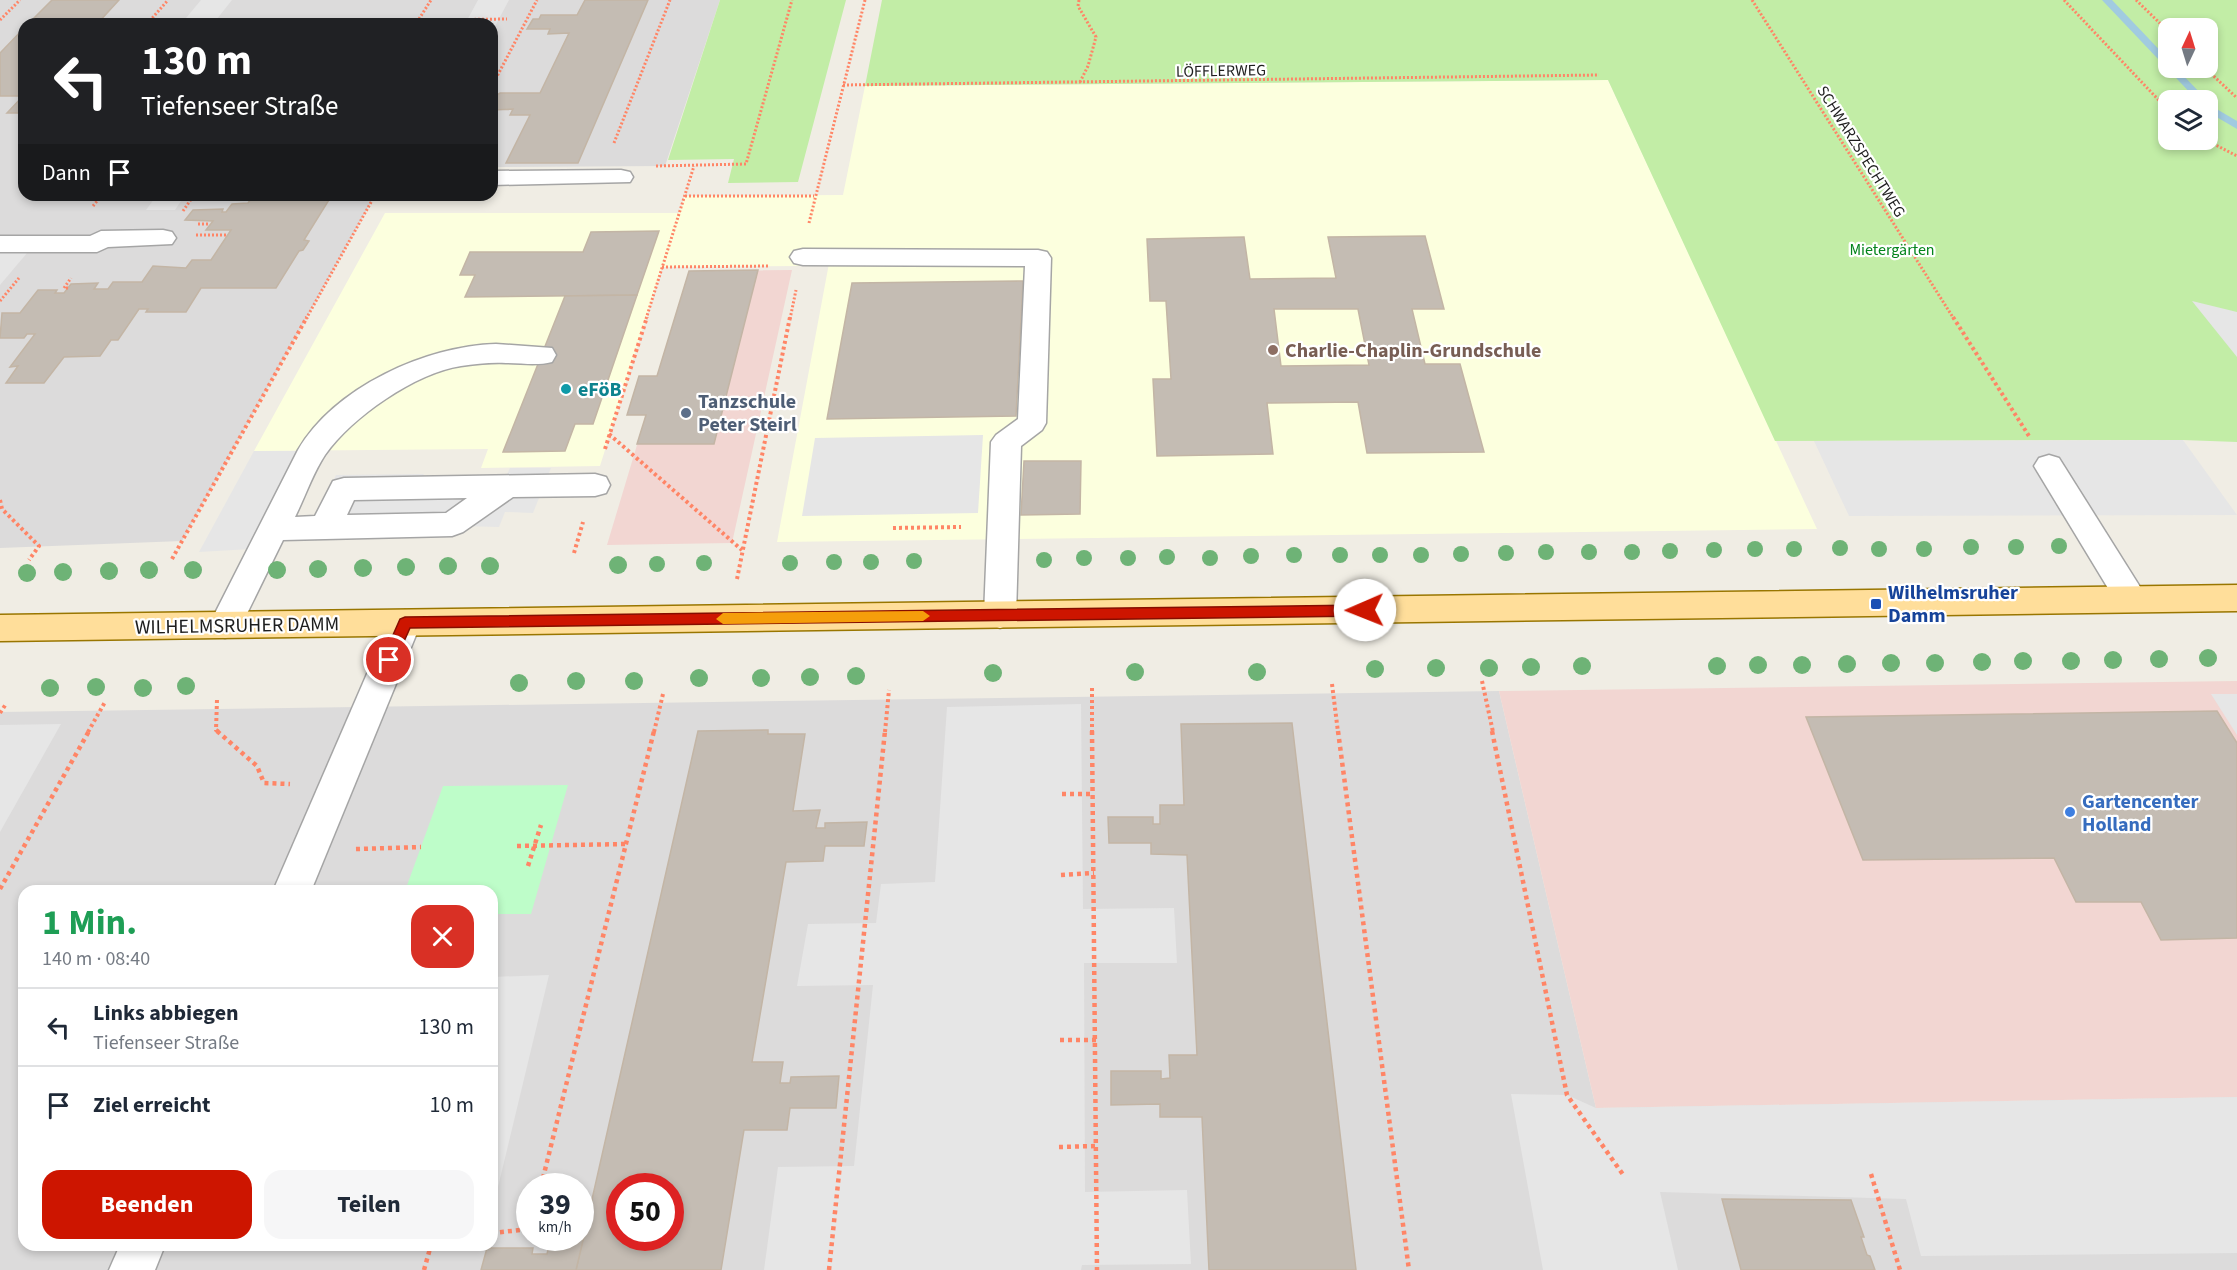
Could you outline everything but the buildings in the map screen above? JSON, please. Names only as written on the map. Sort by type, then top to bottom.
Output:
[{"type":"main road","name":"WILHELMSRUHER DAMM","points":[[0,628],[2237,598]]},
{"type":"street","points":[[498,178],[621,177]]},
{"type":"street","points":[[0,244],[163,238]]},
{"type":"street","points":[[803,257],[1038,258],[1032,423],[1006,442],[1000,615]]},
{"type":"street","points":[[225,625],[313,450],[330,429],[358,405],[421,369],[456,357],[480,354],[542,355]]},
{"type":"street","points":[[2049,466],[2131,599]]},
{"type":"street","points":[[273,529],[452,524],[505,488],[595,485]]},
{"type":"street","points":[[294,885],[405,622]]},
{"type":"street","points":[[132,1270],[140,1251]]},
{"type":"path","points":[[0,20],[20,0]]},
{"type":"path","points":[[152,18],[168,0]]},
{"type":"path","points":[[420,18],[431,0]]},
{"type":"path","points":[[498,75],[537,0]]},
{"type":"path","points":[[614,144],[670,0]]},
{"type":"path","points":[[574,553],[609,434],[694,166],[746,164],[792,0]]},
{"type":"path","points":[[1079,0],[1078,6],[1096,37],[1088,66],[1080,82]]},
{"type":"path","name":"SCHWARZSPECHTWEG","points":[[1752,0],[2049,466]]},
{"type":"path","points":[[2064,0],[2158,99]]},
{"type":"path","points":[[2136,0],[2158,21]]},
{"type":"path","points":[[498,19],[507,19]]},
{"type":"path","name":"LÖFFLERWEG","points":[[843,85],[1599,75]]},
{"type":"path","points":[[2216,78],[2237,98]]},
{"type":"path","points":[[2218,146],[2237,156]]},
{"type":"path","points":[[685,196],[814,196]]},
{"type":"path","points":[[172,559],[372,201]]},
{"type":"path","points":[[662,267],[778,266]]},
{"type":"path","points":[[609,434],[743,551]]},
{"type":"path","points":[[0,500],[2,509],[39,546],[29,560]]},
{"type":"path","points":[[893,528],[1003,526]]},
{"type":"path","points":[[1482,681],[1567,1095],[1624,1176]]},
{"type":"path","points":[[1332,684],[1409,1270]]},
{"type":"path","points":[[1092,688],[1097,1270]]},
{"type":"path","points":[[829,1270],[890,690]]},
{"type":"path","points":[[544,1173],[663,694]]},
{"type":"path","points":[[217,700],[216,730],[257,766],[264,783],[336,786]]},
{"type":"path","points":[[0,889],[105,702]]},
{"type":"path","points":[[0,713],[6,704]]},
{"type":"path","points":[[1062,794],[1093,794]]},
{"type":"path","points":[[528,866],[542,825]]},
{"type":"path","points":[[518,846],[626,844]]},
{"type":"path","points":[[398,848],[421,847]]},
{"type":"path","points":[[1061,875],[1094,873]]},
{"type":"path","points":[[1060,1040],[1096,1040]]},
{"type":"path","points":[[1059,1147],[1096,1146]]},
{"type":"path","points":[[1871,1174],[1900,1270]]},
{"type":"path","points":[[498,1232],[516,1230]]},
{"type":"path","points":[[424,1270],[429,1251]]},
{"type":"shaded area","points":[[0,0],[720,0],[665,166],[498,167],[498,18],[18,18],[18,201],[372,201],[182,541],[0,548]]},
{"type":"shaded area","points":[[201,0],[232,0],[218,18],[186,18]]},
{"type":"shaded area","points":[[478,0],[509,0],[498,21],[498,18],[468,18]]},
{"type":"shaded area","name":"Charlie-Chaplin-Grundschule","points":[[1608,80],[1817,529],[777,542],[830,258],[803,257],[801,266],[662,267],[600,466],[481,468],[488,449],[254,451],[385,213],[679,213],[685,196],[843,195],[865,86]]},
{"type":"shaded area","points":[[153,201],[181,201],[175,210],[146,210]]},
{"type":"shaded area","points":[[0,253],[27,253],[0,285]]},
{"type":"shaded area","points":[[792,270],[732,543],[607,545],[646,415],[627,415],[639,376],[657,376],[689,271]]},
{"type":"shaded area","points":[[2192,301],[2237,312],[2237,357]]},
{"type":"shaded area","points":[[983,435],[978,513],[802,516],[815,438]]},
{"type":"shaded area","points":[[2183,440],[2237,515],[1849,516],[1814,441]]},
{"type":"shaded area","points":[[254,451],[300,451],[251,549],[199,552]]},
{"type":"shaded area","points":[[510,468],[551,468],[533,513],[505,512],[499,527],[459,526],[306,537],[336,475],[423,474],[434,484],[502,485]]},
{"type":"shaded area","points":[[2237,681],[2237,1097],[1596,1108],[1499,691]]},
{"type":"shaded area","points":[[1499,691],[1596,1108],[2237,1097],[2237,1270],[0,1270],[0,712]]},
{"type":"shaded area","points":[[2211,694],[2237,694],[2237,735]]},
{"type":"shaded area","points":[[1081,704],[1083,909],[1174,908],[1177,963],[1084,963],[1085,1192],[1187,1190],[1191,1264],[1082,1265],[1081,1270],[764,1270],[778,1167],[854,1166],[873,985],[797,986],[808,924],[876,923],[881,884],[935,882],[947,707]]},
{"type":"shaded area","points":[[61,724],[0,832],[0,725]]},
{"type":"shaded area","points":[[549,975],[498,1187],[498,977]]},
{"type":"shaded area","points":[[1511,1094],[1567,1095],[1596,1108],[2237,1097],[2237,1253],[1921,1256],[1906,1199],[1660,1192],[1678,1270],[1543,1270]]},
{"type":"green space","points":[[720,0],[846,0],[798,182],[728,183],[734,159],[668,160]]},
{"type":"green space","name":"Mietergärten","points":[[882,0],[2237,0],[2237,442],[2183,440],[1775,441],[1608,80],[865,86]]},
{"type":"green space","points":[[568,785],[531,914],[498,914],[498,885],[407,885],[443,786]]},
{"type":"waterway","points":[[2107,0],[2158,54]]},
{"type":"waterway","points":[[2181,78],[2192,90]]},
{"type":"waterway","points":[[2218,114],[2237,126]]},
{"type":"slow traffic","points":[[723,619],[923,616]]},
{"type":"place","name":"Charlie-Chaplin-Grundschule","points":[[1273,350]]},
{"type":"place","name":"eFöB","points":[[566,389]]},
{"type":"place","name":"Tanzschule Peter Steirl","points":[[686,413]]},
{"type":"place","name":"Wilhelmsruher Damm","points":[[1876,604]]},
{"type":"place","name":"Gartencenter Holland","points":[[2070,812]]},
{"type":"route","points":[[389,660],[405,622],[1365,610]]}]
